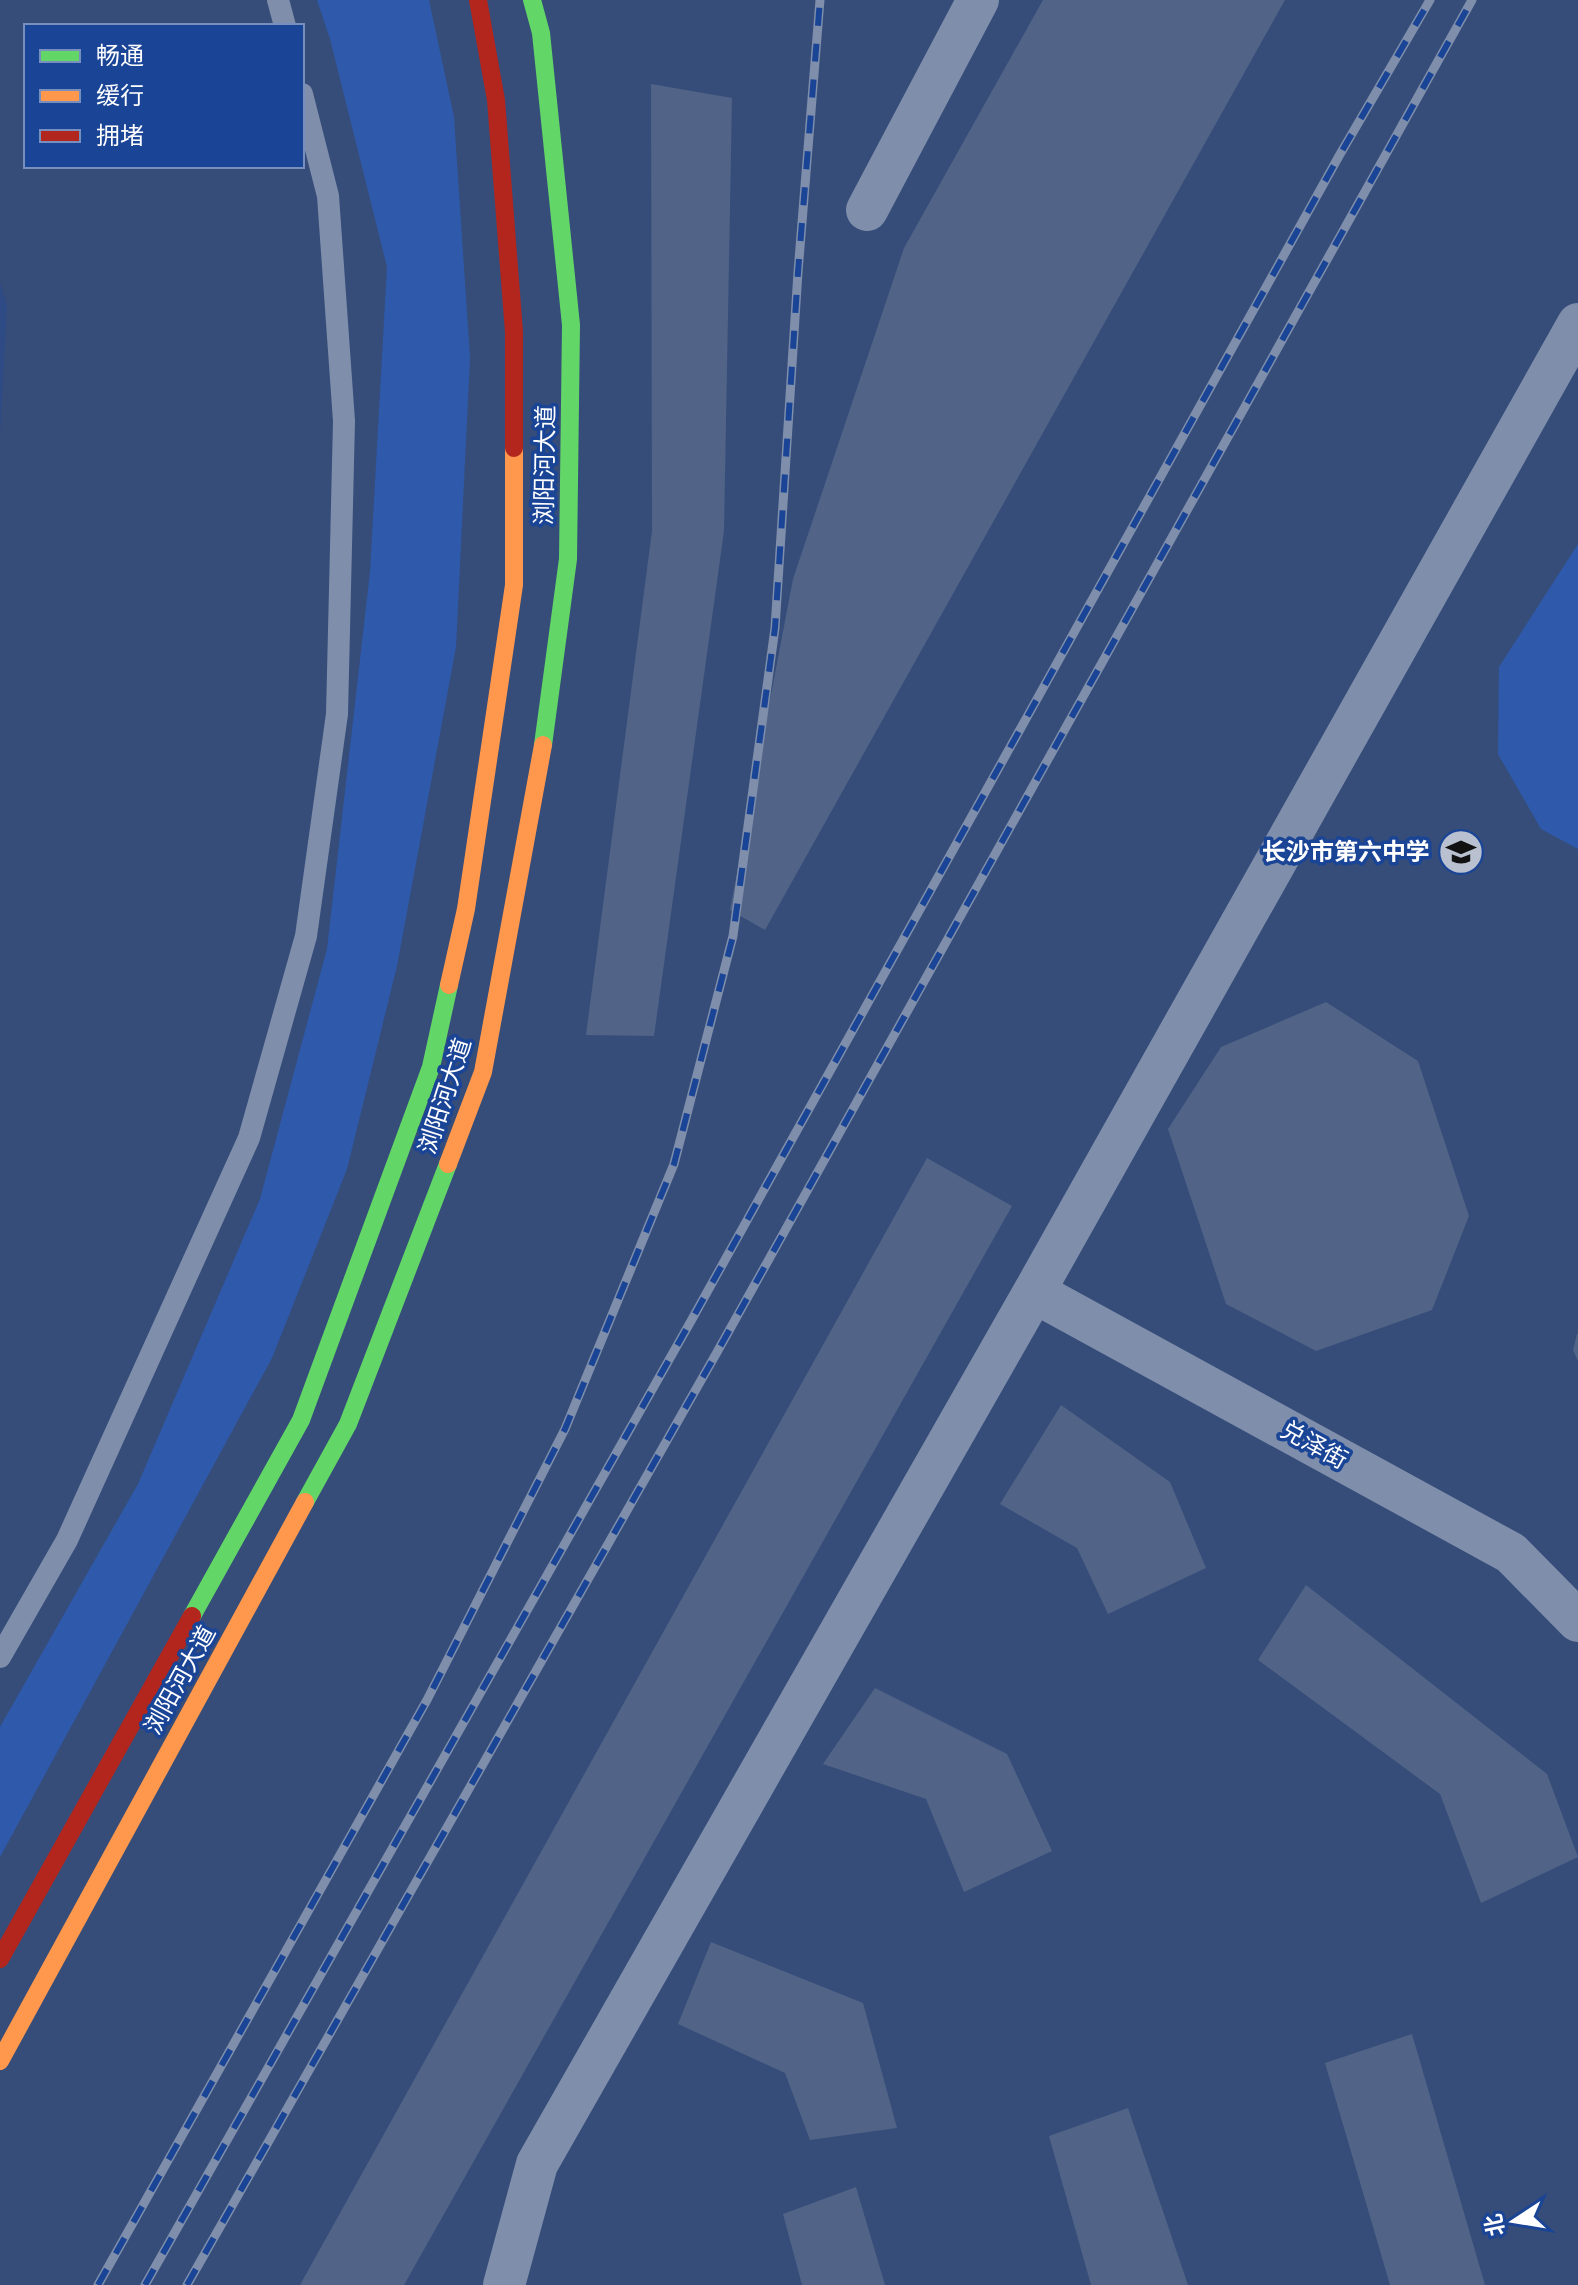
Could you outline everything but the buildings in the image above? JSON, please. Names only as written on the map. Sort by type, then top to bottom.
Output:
[{"type":"main road","name":"浏阳河大道","points":[[0,1959],[301,1420],[431,1067],[466,909],[514,585],[514,332],[496,100],[478,0]]},
{"type":"main road","name":"浏阳河大道","points":[[0,2061],[348,1424],[483,1072],[541,763],[568,559],[571,325],[541,33],[532,0]]},
{"type":"street","points":[[867,210],[978,0]]},
{"type":"street","points":[[504,2285],[537,2164],[1034,1292],[1578,324]]},
{"type":"street","name":"兑泽街","points":[[1034,1292],[1511,1553],[1578,1621]]},
{"type":"lane","points":[[278,0],[284,24]]},
{"type":"lane","points":[[0,1657],[67,1540],[249,1138],[306,936],[337,714],[344,421],[328,196],[304,102]]},
{"type":"shaded area","points":[[317,0],[429,0],[454,117],[470,358],[456,647],[397,966],[347,1169],[272,1358],[0,1857],[0,1727],[138,1484],[260,1199],[327,949],[370,572],[387,267],[330,39]]},
{"type":"shaded area","points":[[0,283],[7,306],[0,435]]},
{"type":"shaded area","points":[[1578,544],[1578,849],[1541,829],[1498,754],[1499,667]]},
{"type":"railway","points":[[98,2285],[427,1700],[565,1429],[674,1164],[733,936],[775,628],[798,272],[820,0]]},
{"type":"railway","points":[[145,2285],[691,1321],[1339,156],[1430,0]]},
{"type":"railway","points":[[187,2285],[716,1354],[1472,0]]},
{"type":"traffic: fast","points":[[532,0],[541,33],[571,325],[568,559],[543,745]]},
{"type":"traffic: fast","points":[[192,1616],[301,1420],[431,1067],[449,985]]},
{"type":"traffic: fast","points":[[305,1502],[348,1424],[448,1164]]},
{"type":"traffic: slow","points":[[449,985],[466,909],[514,585],[514,448]]},
{"type":"traffic: slow","points":[[448,1164],[483,1072],[543,745]]},
{"type":"traffic: slow","points":[[0,2061],[305,1502]]},
{"type":"traffic: jam","points":[[478,0],[496,100],[514,332],[514,448]]},
{"type":"traffic: jam","points":[[0,1959],[192,1616]]},
{"type":"place","name":"长沙市第六中学","points":[[1461,852]]}]
